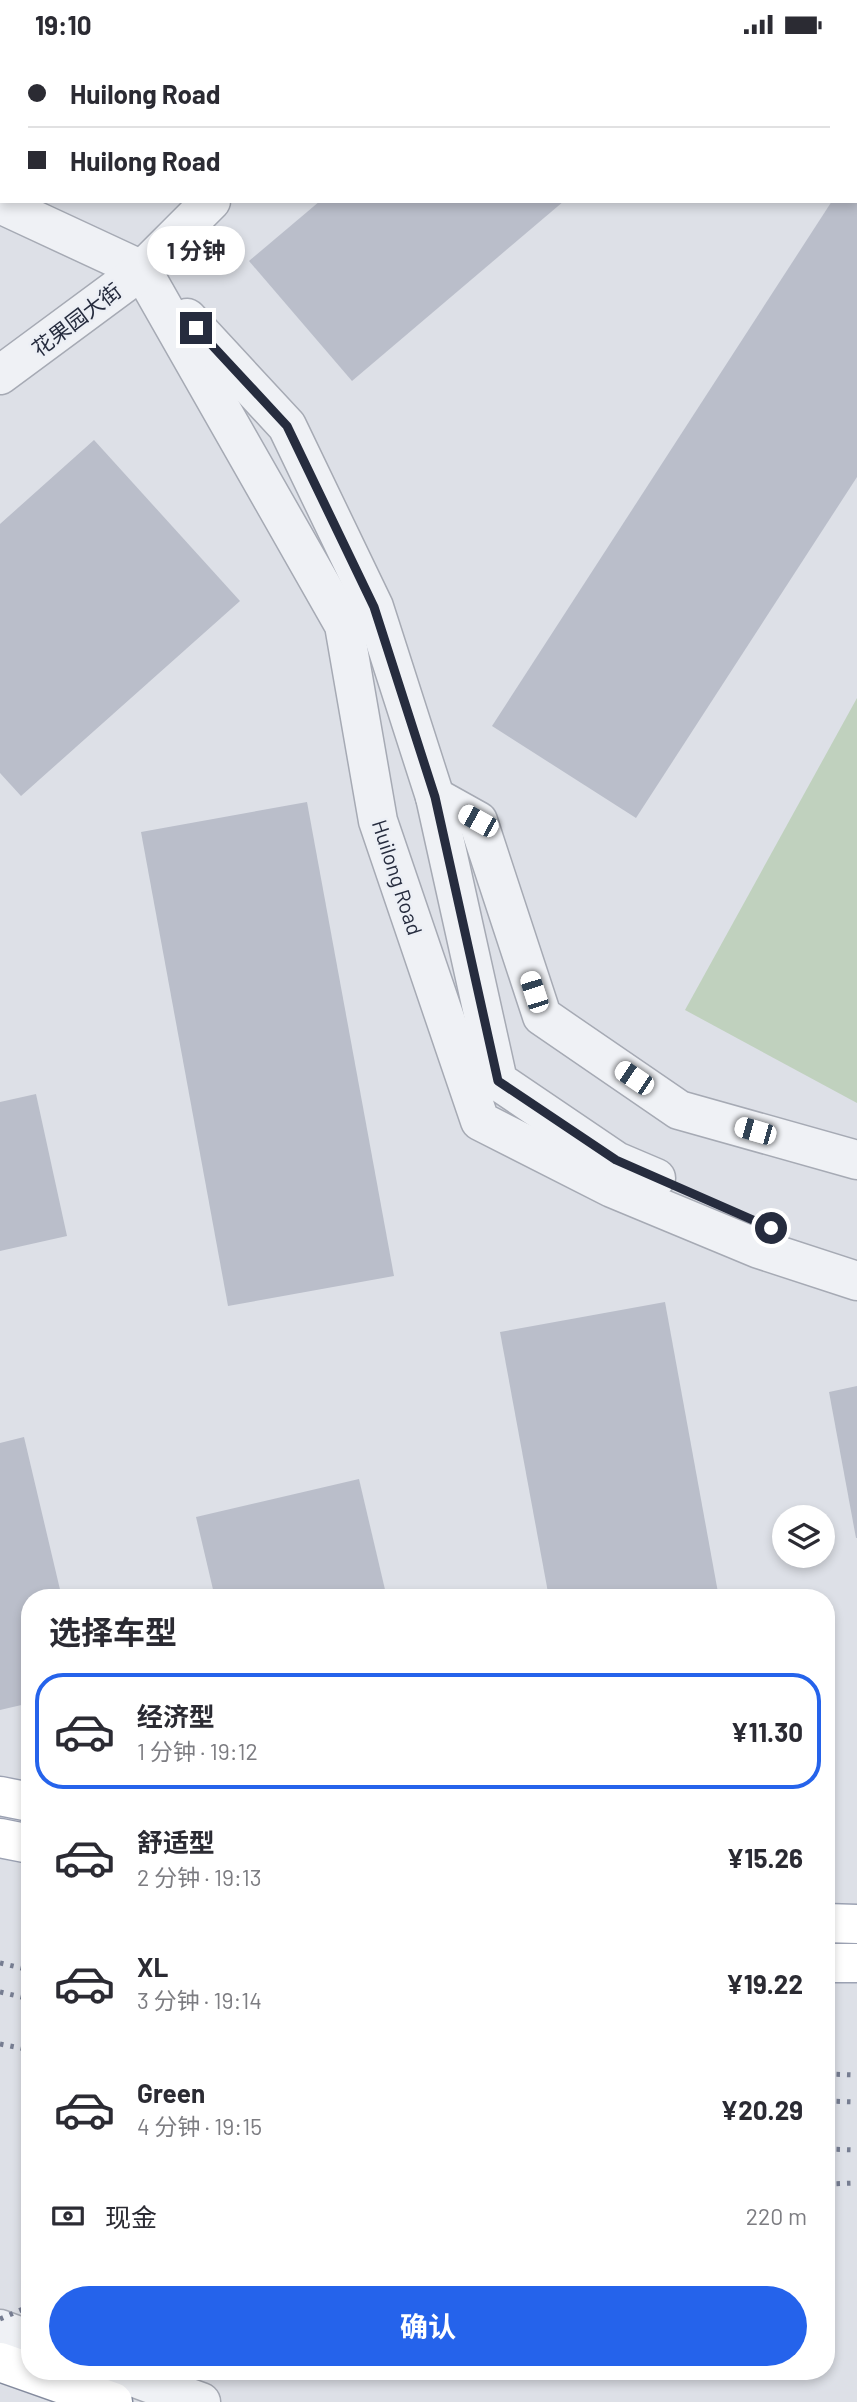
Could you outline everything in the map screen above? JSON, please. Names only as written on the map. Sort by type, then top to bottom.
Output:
[{"type":"main road","points":[[0,1795],[21,1800]]},
{"type":"main road","points":[[0,1838],[21,1842]]},
{"type":"main road","points":[[835,1923],[857,1924]]},
{"type":"main road","points":[[835,1963],[857,1963]]},
{"type":"main road","points":[[0,2362],[21,2369]]},
{"type":"main road","points":[[51,2380],[113,2402]]},
{"type":"main road","points":[[0,2381],[113,2402]]},
{"type":"main road","points":[[0,2381],[47,2402]]},
{"type":"street","name":"花果园大街","points":[[0,375],[142,270],[209,203]]},
{"type":"street","points":[[0,204],[142,270],[287,426],[374,607],[435,797],[498,1081],[616,1160],[771,1228],[857,1254]]},
{"type":"street","points":[[0,397],[142,270]]},
{"type":"street","name":"Huilong Road","points":[[142,270],[344,625],[377,821],[480,1121],[612,1188],[759,1249],[857,1282]]},
{"type":"street","points":[[435,797],[478,821],[542,1016],[680,1109],[857,1160]]},
{"type":"street","points":[[0,2329],[21,2337]]},
{"type":"street","points":[[141,2380],[201,2402]]},
{"type":"green space","points":[[857,698],[857,1103],[685,1010]]},
{"type":"building","points":[[318,203],[562,203],[352,381],[249,261]]},
{"type":"building","points":[[831,203],[857,203],[857,477],[636,818],[492,726]]},
{"type":"building","points":[[94,440],[240,601],[21,796],[0,773],[0,524]]},
{"type":"building","points":[[307,802],[394,1276],[228,1306],[141,832]]},
{"type":"building","points":[[36,1094],[67,1236],[0,1251],[0,1102]]},
{"type":"building","points":[[665,1302],[717,1589],[547,1589],[500,1332]]},
{"type":"building","points":[[857,1386],[857,1538],[856,1538],[829,1392]]},
{"type":"building","points":[[24,1437],[60,1589],[21,1589],[21,1705],[0,1710],[0,1443]]},
{"type":"building","points":[[359,1479],[385,1589],[213,1589],[196,1517]]},
{"type":"railway","points":[[0,1963],[21,1968]]},
{"type":"railway","points":[[0,1992],[21,1997]]},
{"type":"railway","points":[[0,2044],[21,2048]]},
{"type":"railway","points":[[835,2074],[857,2075]]},
{"type":"railway","points":[[835,2101],[857,2102]]},
{"type":"railway","points":[[835,2149],[857,2150]]},
{"type":"railway","points":[[835,2184],[857,2183]]},
{"type":"railway","points":[[0,2319],[21,2310]]},
{"type":"route","points":[[196,328],[287,426],[374,607],[435,797],[498,1081],[616,1160],[771,1228]]}]
